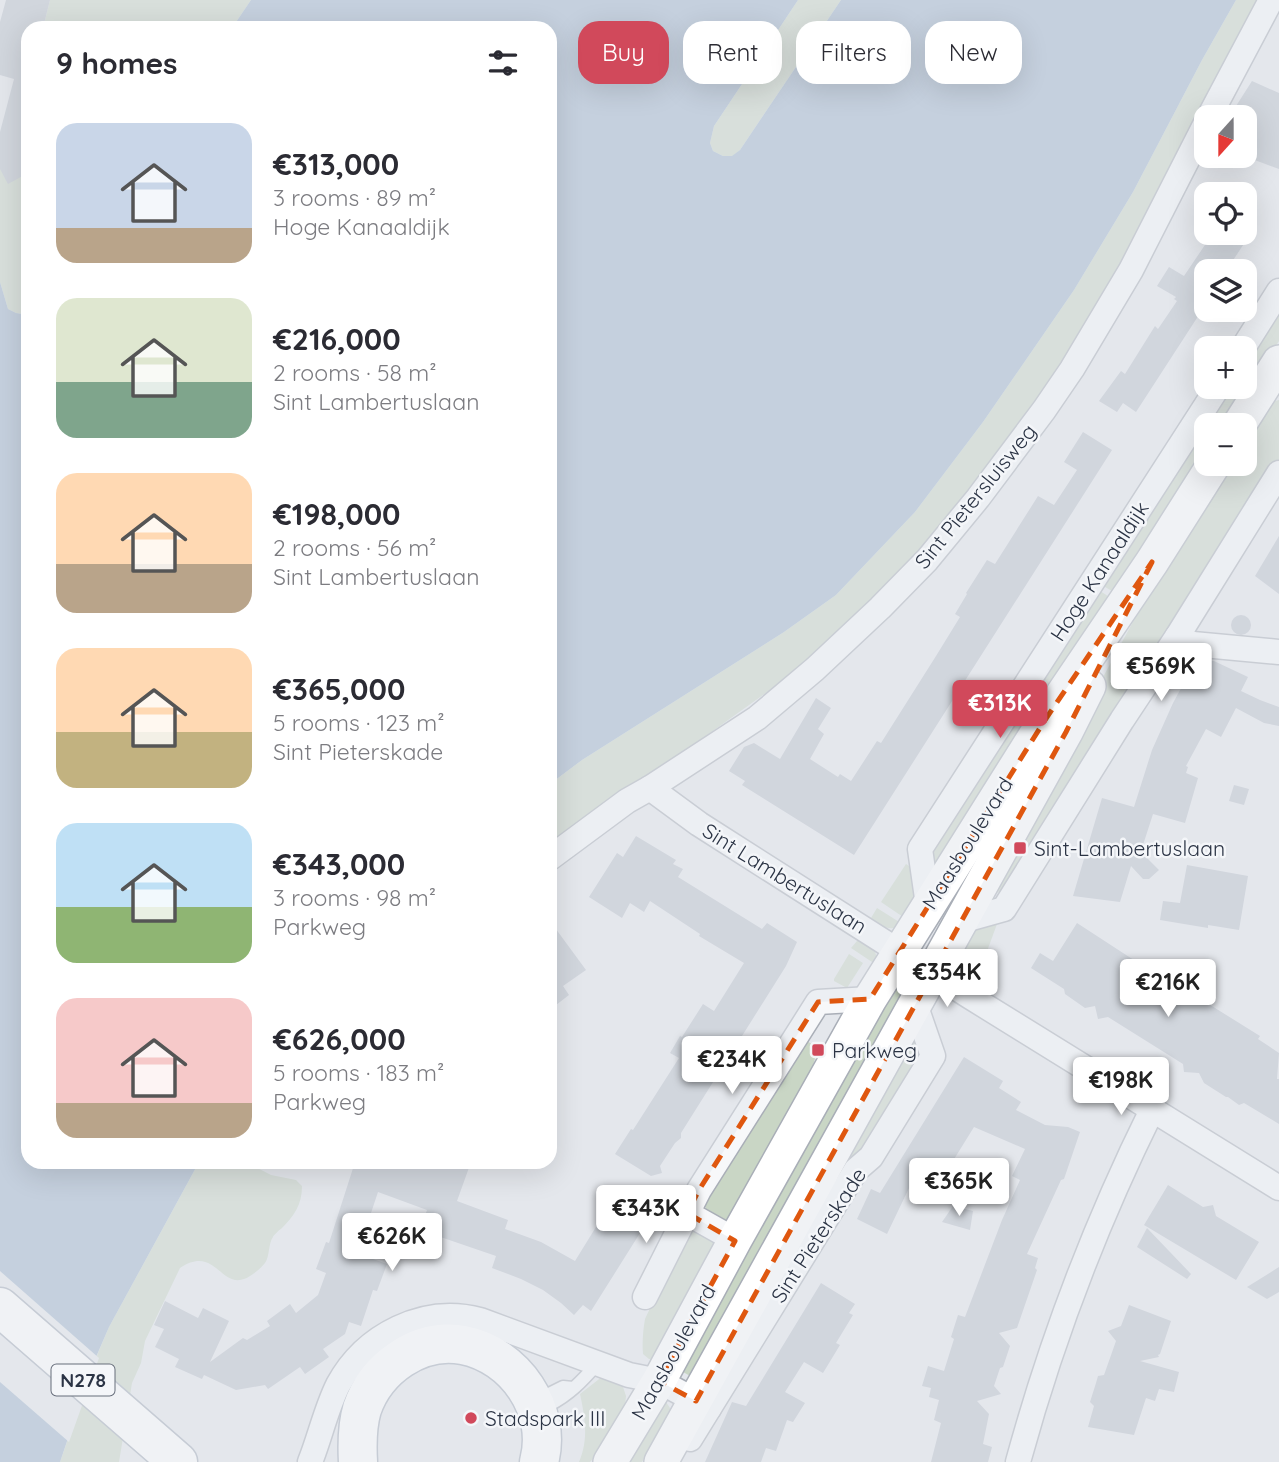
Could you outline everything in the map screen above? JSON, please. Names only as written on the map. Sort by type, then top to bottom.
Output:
[{"type":"main road","name":"N278","points":[[0,1307],[178,1462]]},
{"type":"main road","name":"N278","points":[[0,1339],[141,1462]]},
{"type":"main road","points":[[358,1462],[360,1417],[372,1388],[397,1361],[423,1348],[451,1345],[479,1350],[496,1359],[542,1400],[537,1410],[541,1433],[539,1462]]},
{"type":"street","points":[[1215,105],[1271,0]]},
{"type":"street","name":"Sint Pietersluisweg","points":[[557,853],[627,801],[757,718],[785,696],[880,608],[927,560],[978,498],[1072,369],[1131,271],[1194,147]]},
{"type":"street","points":[[1251,336],[1279,291]]},
{"type":"street","points":[[1248,413],[1276,373]]},
{"type":"street","name":"Hoge Kanaaldijk","points":[[928,905],[920,849],[1210,399]]},
{"type":"street","points":[[961,921],[1004,909],[1279,473]]},
{"type":"street","name":"Maasboulevard","points":[[610,1462],[659,1381],[870,999],[1045,720],[1206,476]]},
{"type":"street","name":"Maasboulevard","points":[[661,1462],[703,1405],[915,1004],[1066,732],[1152,562]]},
{"type":"street","points":[[1177,637],[1193,644],[1279,652]]},
{"type":"street","name":"Sint Lambertuslaan","points":[[650,788],[699,824],[1279,1188]]},
{"type":"street","points":[[645,1297],[699,1190],[818,1002],[870,999]]},
{"type":"street","points":[[1018,1462],[1044,1376],[1084,1263],[1122,1172],[1152,1110]]},
{"type":"street","points":[[687,1213],[735,1240]]},
{"type":"street","points":[[310,1462],[334,1395],[351,1365],[363,1351],[411,1322],[438,1316],[468,1317],[629,1375],[659,1381],[703,1405],[676,1462]]},
{"type":"lane","points":[[542,1400],[568,1395],[598,1363]]},
{"type":"highlighted area","points":[[1152,562],[1066,732],[696,1401],[659,1381],[735,1241],[687,1213],[699,1190],[818,1002],[870,999],[1045,720]]},
{"type":"green space","points":[[50,0],[251,0],[237,21],[45,21]]},
{"type":"green space","points":[[798,0],[841,0],[827,21],[796,21],[796,67],[740,150],[733,156],[723,156],[713,151],[710,143],[714,126],[742,84],[782,84],[782,24]]},
{"type":"green space","points":[[1236,0],[1261,0],[1202,105],[1194,105],[1194,121],[1135,236],[1091,315],[1031,412],[912,561],[840,632],[770,690],[557,838],[557,779],[582,760],[784,632],[836,595],[915,512],[983,422],[1074,290],[1133,192]]},
{"type":"green space","points":[[0,163],[21,168],[21,314],[8,309],[0,282]]},
{"type":"green space","points":[[1279,302],[1279,341],[1257,375],[1257,336]]},
{"type":"green space","points":[[1217,399],[1242,399],[1233,413],[1209,413]]},
{"type":"green space","points":[[1279,400],[1279,460],[1004,888],[981,904],[1040,814],[1051,773],[1160,572],[1220,476],[1257,476],[1257,420],[1271,402]]},
{"type":"green space","points":[[1194,436],[1194,474],[1117,594],[1100,584]]},
{"type":"green space","points":[[1097,589],[1114,600],[934,879],[930,848]]},
{"type":"green space","points":[[906,864],[912,868],[914,913],[909,921],[881,902]]},
{"type":"green space","points":[[877,908],[904,925],[886,928],[879,924],[871,918]]},
{"type":"green space","points":[[989,922],[997,924],[982,965],[953,948],[956,941]]},
{"type":"green space","points":[[860,940],[874,950],[878,966],[851,948]]},
{"type":"green space","points":[[849,954],[863,963],[847,988],[834,979]]},
{"type":"green space","points":[[952,955],[979,972],[974,978],[968,979],[956,972]]},
{"type":"green space","points":[[892,980],[913,994],[692,1377],[683,1372]]},
{"type":"green space","points":[[910,1026],[921,1048],[920,1058],[725,1374]]},
{"type":"green space","points":[[807,1041],[818,1048],[805,1094],[737,1217],[725,1224],[706,1212],[705,1204]]},
{"type":"green space","points":[[195,1169],[259,1169],[271,1175],[296,1180],[302,1186],[299,1205],[290,1219],[273,1236],[265,1263],[253,1274],[242,1280],[233,1280],[203,1261],[180,1268],[145,1341],[141,1363],[132,1383],[119,1462],[60,1462],[109,1327]]},
{"type":"green space","points":[[688,1227],[715,1242],[716,1247],[653,1360],[649,1359],[643,1354],[645,1319]]},
{"type":"green space","points":[[603,1376],[622,1384],[626,1396],[625,1406],[606,1445],[590,1462],[579,1462],[585,1437],[580,1394]]},
{"type":"green space","points":[[661,1401],[666,1402],[670,1412],[642,1462],[620,1462]]},
{"type":"water","points":[[251,0],[798,0],[782,24],[782,21],[683,21],[683,84],[742,84],[714,126],[710,143],[713,151],[723,156],[732,156],[740,150],[796,67],[796,84],[911,84],[911,21],[827,21],[841,0],[1236,0],[1133,192],[1074,290],[983,422],[915,512],[836,595],[784,632],[582,760],[557,779],[557,21],[237,21]]},
{"type":"water","points":[[0,282],[8,309],[21,314],[21,1169],[195,1169],[109,1327],[93,1364],[60,1462],[0,1462]]},
{"type":"pier","points":[[0,1271],[99,1358],[69,1442],[0,1382]]},
{"type":"building","points":[[6,0],[50,0],[45,21],[21,21],[21,177],[8,184],[0,169],[0,132],[14,79],[0,75],[0,22]]},
{"type":"building","points":[[1252,81],[1279,93],[1279,169],[1257,161],[1257,105],[1237,105]]},
{"type":"building","points":[[1205,245],[1243,245],[1234,259],[1195,259]]},
{"type":"building","points":[[1194,261],[1194,322],[1136,412],[1123,403],[1117,412],[1099,401],[1121,371],[1125,374],[1155,326],[1158,329],[1177,301],[1174,299],[1176,297],[1157,286],[1169,267],[1184,276]]},
{"type":"building","points":[[1083,432],[1112,450],[854,855],[742,785],[745,781],[729,771],[744,747],[754,743],[780,759],[816,698],[831,708],[818,729],[824,734],[810,759],[838,777],[840,774],[851,781],[877,741],[881,743],[960,617],[955,614],[987,560],[995,564],[1038,496],[1054,505],[1077,470],[1064,462]]},
{"type":"building","points":[[1279,536],[1279,594],[1255,576]]},
{"type":"building","points":[[1241,615],[1248,618],[1251,625],[1248,632],[1241,635],[1234,632],[1231,625],[1234,618]]},
{"type":"building","points":[[1197,659],[1214,661],[1248,677],[1241,691],[1279,707],[1279,726],[1264,723],[1236,708],[1221,737],[1206,729],[1186,766],[1186,773],[1198,778],[1185,823],[1153,814],[1143,845],[1152,848],[1148,859],[1159,870],[1149,879],[1143,879],[1131,866],[1120,902],[1073,896],[1102,798],[1134,807],[1152,750]]},
{"type":"building","points":[[1234,785],[1249,789],[1244,805],[1229,801]]},
{"type":"building","points":[[636,836],[676,860],[673,864],[683,869],[678,877],[762,929],[767,923],[797,942],[786,966],[681,1133],[681,1138],[660,1166],[662,1173],[651,1176],[615,1154],[679,1058],[670,1053],[680,1036],[682,1037],[703,1004],[714,1011],[744,963],[699,936],[700,934],[650,901],[644,912],[630,903],[622,918],[589,897],[617,853],[623,857]]},
{"type":"building","points":[[1187,865],[1248,876],[1239,930],[1160,920],[1163,901],[1180,903]]},
{"type":"building","points":[[1077,923],[1163,979],[1166,974],[1260,1036],[1258,1039],[1279,1053],[1279,1124],[1244,1103],[1239,1105],[1204,1083],[1199,1073],[1184,1072],[1183,1064],[1108,1017],[1098,1019],[1095,1006],[1085,1008],[1065,994],[1064,989],[1031,968],[1040,953],[1053,961]]},
{"type":"building","points":[[557,931],[586,970],[563,986],[569,995],[557,1004]]},
{"type":"building","points":[[964,1057],[1003,1081],[999,1088],[1021,1102],[1016,1110],[1045,1125],[1068,1127],[1080,1132],[1064,1179],[1061,1180],[1027,1254],[1038,1258],[1035,1268],[1037,1270],[1017,1328],[999,1333],[1010,1346],[994,1386],[1001,1394],[977,1401],[989,1414],[983,1444],[992,1447],[988,1462],[931,1462],[941,1423],[934,1420],[939,1400],[929,1397],[931,1388],[922,1386],[928,1366],[944,1371],[958,1315],[965,1317],[1020,1180],[1012,1176],[1025,1149],[974,1127],[930,1198],[910,1186],[887,1234],[857,1219],[871,1189],[880,1193]]},
{"type":"building","points":[[353,1169],[468,1169],[457,1201],[508,1220],[505,1229],[541,1242],[575,1261],[612,1201],[652,1214],[591,1311],[583,1305],[574,1315],[543,1290],[492,1268],[496,1256],[420,1230],[427,1210],[378,1192],[366,1228],[382,1233],[373,1259],[387,1264],[377,1291],[373,1290],[361,1326],[349,1322],[345,1334],[323,1349],[329,1357],[305,1374],[300,1367],[268,1389],[265,1385],[236,1390],[204,1375],[202,1379],[175,1367],[179,1359],[155,1347],[164,1329],[154,1325],[165,1301],[198,1318],[203,1308],[229,1321],[210,1362],[243,1338],[247,1340],[270,1326],[267,1321],[290,1304],[296,1313],[318,1295],[326,1273],[316,1269],[326,1242],[329,1243]]},
{"type":"building","points":[[1168,1185],[1203,1207],[1213,1205],[1216,1216],[1259,1242],[1236,1280],[1144,1225]]},
{"type":"building","points":[[953,1206],[973,1211],[970,1230],[942,1222]]},
{"type":"building","points":[[1147,1228],[1191,1274],[1187,1279],[1137,1247]]},
{"type":"building","points":[[1279,1267],[1279,1292],[1267,1299],[1247,1287]]},
{"type":"building","points":[[821,1283],[855,1304],[849,1313],[853,1315],[836,1343],[840,1345],[823,1373],[804,1362],[785,1392],[805,1403],[793,1422],[787,1420],[776,1451],[766,1448],[761,1462],[705,1462],[732,1402],[746,1406]]},
{"type":"building","points":[[1129,1305],[1171,1321],[1159,1357],[1140,1361],[1179,1372],[1174,1392],[1159,1389],[1155,1401],[1146,1398],[1134,1435],[1088,1427],[1094,1406],[1090,1402],[1098,1376],[1104,1375],[1116,1341],[1108,1331],[1121,1326]]},
{"type":"place","name":"Sint-Lambertuslaan","points":[[1020,848]]},
{"type":"place","name":"Parkweg","points":[[818,1050]]},
{"type":"place","name":"Stadspark III","points":[[471,1418]]}]
